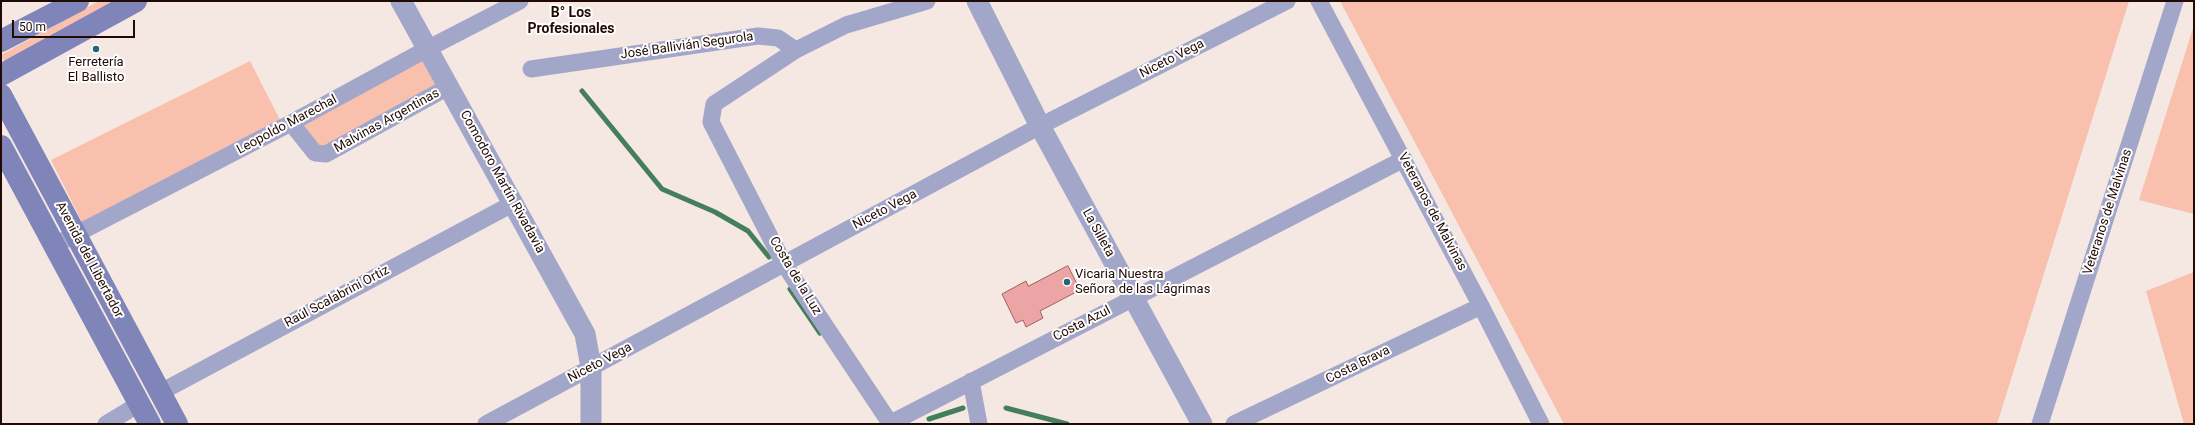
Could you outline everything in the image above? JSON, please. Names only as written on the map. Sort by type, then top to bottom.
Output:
[{"type":"main road","points":[[1,41],[78,1]]},
{"type":"main road","points":[[1,75],[136,1]]},
{"type":"main road","name":"Avenida del Libertador","points":[[1,94],[74,234],[177,424]]},
{"type":"main road","name":"Avenida del Libertador","points":[[1,146],[53,246],[150,424]]},
{"type":"street","name":"Comodoro Martín Rivadavia","points":[[401,1],[426,49],[514,203],[585,334],[591,368],[591,424]]},
{"type":"street","name":"Leopoldo Marechal","points":[[53,246],[291,123],[426,49],[520,1]]},
{"type":"street","points":[[796,50],[846,25],[927,1]]},
{"type":"street","name":"La Silleta","points":[[977,1],[1040,126],[1202,424]]},
{"type":"street","name":"Niceto Vega","points":[[486,424],[1040,126],[1287,1]]},
{"type":"street","name":"Veteranos de Malvinas","points":[[1319,1],[1482,306],[1541,424]]},
{"type":"street","name":"Veteranos de Malvinas","points":[[2040,424],[2175,1]]},
{"type":"street","name":"José Ballivián Segurola","points":[[531,68],[758,36],[778,38],[796,50]]},
{"type":"street","name":"Costa de la Luz","points":[[796,50],[714,104],[711,122],[784,264],[890,424]]},
{"type":"street","name":"Malvinas Argentinas","points":[[291,123],[315,153],[326,154],[448,87]]},
{"type":"street","name":"Costa Azul","points":[[890,424],[1404,159]]},
{"type":"street","name":"Raúl Scalabrini Ortiz","points":[[161,392],[514,203]]},
{"type":"street","name":"Costa Brava","points":[[1234,424],[1482,306]]},
{"type":"street","points":[[972,381],[979,424]]},
{"type":"street","points":[[106,424],[139,404]]},
{"type":"shaded area","points":[[99,1],[118,1],[5,61],[2,59],[1,55]]},
{"type":"shaded area","points":[[1340,1],[2129,1],[1997,424],[1564,424]]},
{"type":"shaded area","points":[[2194,25],[2194,214],[2139,200]]},
{"type":"shaded area","points":[[426,52],[444,86],[321,147],[298,122]]},
{"type":"shaded area","points":[[250,61],[280,120],[83,224],[51,160]]},
{"type":"shaded area","points":[[2194,272],[2194,424],[2184,424],[2146,291]]},
{"type":"building","points":[[1068,266],[1080,290],[1040,311],[1043,318],[1026,327],[1023,320],[1016,323],[1002,294],[1026,281],[1028,286]]},
{"type":"waterway","points":[[582,91],[662,189],[715,212],[748,231],[769,257]]},
{"type":"waterway","points":[[790,289],[820,333]]},
{"type":"waterway","points":[[929,419],[963,408]]},
{"type":"waterway","points":[[1006,408],[1067,424]]},
{"type":"place","name":"Ferretería El Ballisto","points":[[96,49]]},
{"type":"place","name":"Vicaria Nuestra Señora de las Lágrimas","points":[[1067,282]]},
{"type":"district","name":"B° Los Profesionales","points":[[571,22]]}]
